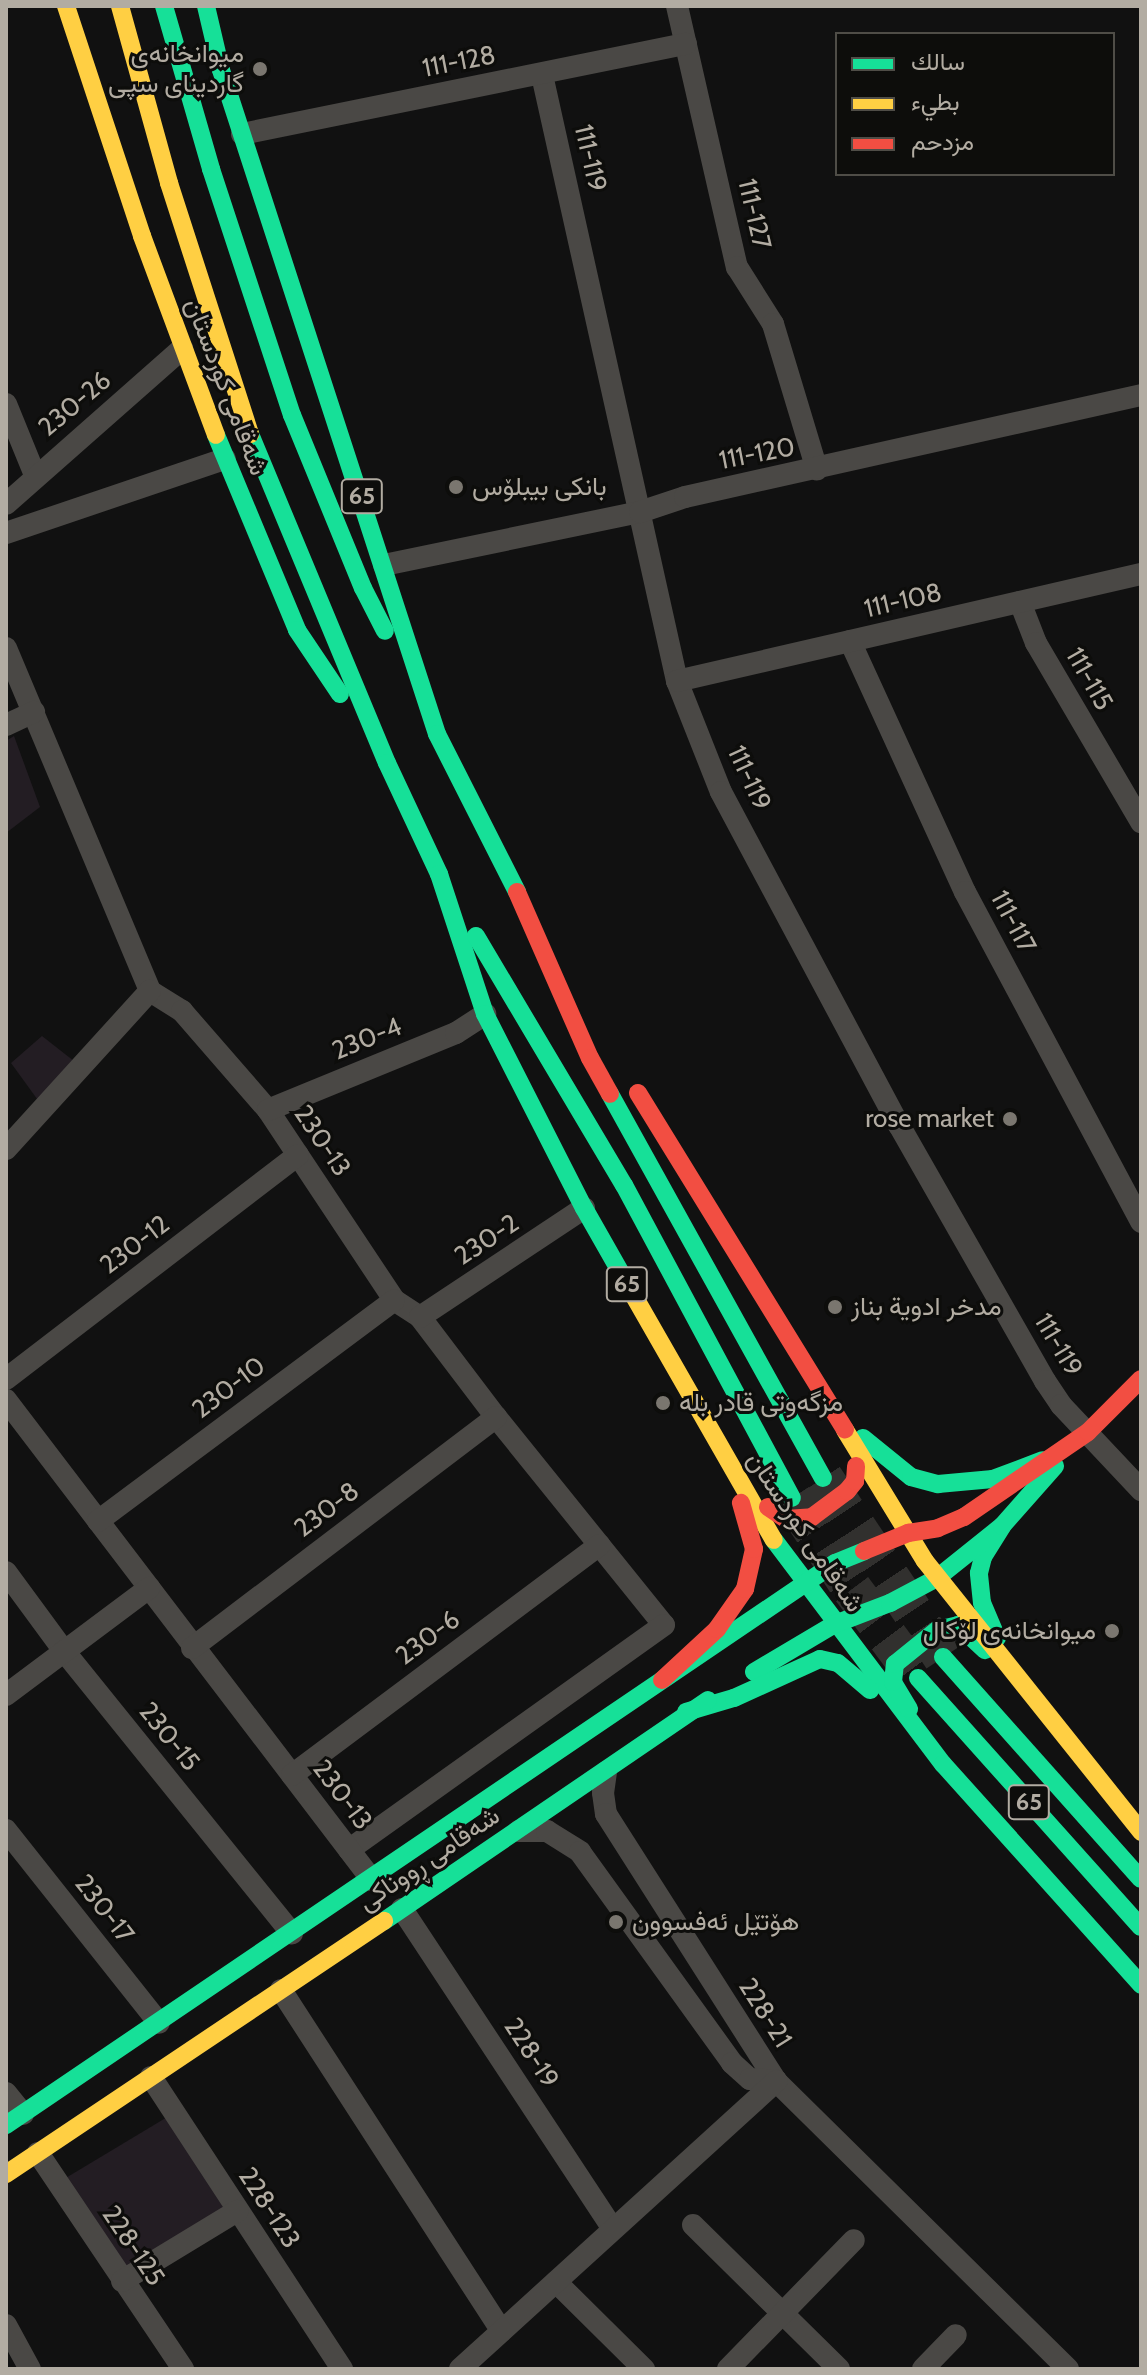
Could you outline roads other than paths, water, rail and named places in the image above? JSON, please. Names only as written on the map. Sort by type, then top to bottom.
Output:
[{"type":"main road","points":[[54,6],[88,78]]},
{"type":"main road","name":"شەقامی کوردستان","points":[[66,6],[182,349],[297,630],[387,763]]},
{"type":"main road","name":"شەقامی کوردستان","points":[[120,6],[169,183],[247,427],[387,763],[439,874],[624,1185],[792,1498]]},
{"type":"main road","name":"شەقامی کوردستان","points":[[164,6],[211,169],[292,415],[363,588],[527,912],[590,1058],[823,1478]]},
{"type":"main road","name":"شەقامی کوردستان","points":[[206,6],[221,70],[437,734]]},
{"type":"main road","points":[[214,6],[221,70]]},
{"type":"main road","name":"شەقامی کوردستان","points":[[439,874],[485,1014],[584,1208],[762,1523],[943,1764],[1141,1985]]},
{"type":"main road","name":"شەقامی کوردستان","points":[[527,912],[593,1020]]},
{"type":"main road","points":[[627,1074],[937,1578],[1141,1832]]},
{"type":"main road","points":[[834,1410],[883,1457],[911,1477],[925,1482],[993,1479],[1065,1450],[1088,1432],[1141,1379]]},
{"type":"main road","points":[[692,1402],[770,1509],[779,1517],[793,1520],[812,1517],[847,1491],[855,1481],[855,1459],[834,1410]]},
{"type":"main road","points":[[662,1680],[717,1629],[735,1607],[752,1570],[754,1549],[749,1527],[715,1441]]},
{"type":"main road","points":[[1015,1674],[987,1616],[980,1587],[983,1557],[1002,1526],[1045,1481],[1065,1450]]},
{"type":"main road","name":"شەقامی ڕووناکی","points":[[14,2119],[372,1880],[807,1582],[858,1553],[908,1533],[938,1528],[964,1517],[1043,1460]]},
{"type":"main road","name":"شەقامی ڕووناکی","points":[[6,2174],[606,1772],[686,1712],[835,1624],[890,1603],[937,1578],[1002,1526]]},
{"type":"main road","points":[[943,1764],[893,1678],[897,1663],[949,1625],[958,1625],[967,1630],[1061,1730]]},
{"type":"main road","name":"65","points":[[943,1657],[1141,1879]]},
{"type":"main road","points":[[686,1712],[734,1698],[807,1663],[829,1660],[857,1677],[943,1764]]},
{"type":"main road","name":"65","points":[[918,1678],[1141,1927]]},
{"type":"street","name":"111-127","points":[[677,6],[737,267],[773,324],[817,470]]},
{"type":"street","name":"111-128","points":[[242,134],[686,44]]},
{"type":"street","name":"111-119","points":[[542,75],[677,681],[721,792],[899,1125],[1045,1381],[1061,1405],[1141,1490]]},
{"type":"street","name":"230-26","points":[[6,504],[35,475],[182,349]]},
{"type":"street","name":"111-120","points":[[384,565],[640,512],[685,497],[817,470],[1141,395]]},
{"type":"street","points":[[6,404],[35,475]]},
{"type":"street","points":[[6,533],[225,459]]},
{"type":"street","name":"111-108","points":[[677,681],[1141,574]]},
{"type":"street","name":"111-115","points":[[1020,602],[1036,643],[1141,822]]},
{"type":"street","name":"111-117","points":[[850,641],[965,892],[1141,1222]]},
{"type":"street","points":[[6,648],[150,991],[6,1149]]},
{"type":"street","points":[[6,725],[34,712]]},
{"type":"street","name":"230-13","points":[[150,991],[182,1011],[268,1110],[394,1300],[420,1317],[496,1417],[664,1625],[349,1850]]},
{"type":"street","name":"230-4","points":[[268,1110],[456,1033],[485,1014]]},
{"type":"street","name":"230-12","points":[[6,1379],[298,1155]]},
{"type":"street","name":"230-2","points":[[420,1317],[584,1208]]},
{"type":"street","name":"230-10","points":[[98,1521],[394,1300]]},
{"type":"street","name":"230-13","points":[[6,1400],[192,1648],[372,1880]]},
{"type":"street","name":"230-8","points":[[192,1648],[496,1417]]},
{"type":"street","name":"230-6","points":[[292,1775],[599,1545]]},
{"type":"street","name":"230-15","points":[[6,1572],[64,1651],[292,1934]]},
{"type":"street","points":[[6,1695],[149,1588]]},
{"type":"street","name":"228-21","points":[[606,1772],[603,1800],[606,1814],[776,2081]]},
{"type":"street","name":"230-17","points":[[6,1830],[159,2023]]},
{"type":"street","name":"228-21","points":[[519,1831],[547,1831],[580,1852],[732,2063],[750,2079],[776,2081]]},
{"type":"street","name":"228-19","points":[[402,1909],[613,2229]]},
{"type":"street","points":[[281,1990],[502,2331]]},
{"type":"street","name":"228-123","points":[[151,2077],[342,2369]]},
{"type":"street","points":[[460,2369],[776,2081],[1068,2369]]},
{"type":"street","points":[[6,2093],[14,2119]]},
{"type":"street","name":"228-125","points":[[38,2153],[183,2369]]},
{"type":"street","points":[[122,2281],[237,2211]]},
{"type":"street","points":[[693,2225],[839,2369]]},
{"type":"street","points":[[728,2369],[854,2240]]},
{"type":"street","points":[[556,2282],[644,2369]]},
{"type":"street","points":[[6,2325],[30,2369]]},
{"type":"street","points":[[923,2369],[956,2335]]},
{"type":"tunnel","points":[[823,1478],[943,1657]]},
{"type":"tunnel","points":[[792,1498],[852,1589],[918,1678]]},
{"type":"place","name":"میوانخانەی گاردینای سپی","points":[[260,69]]},
{"type":"place","name":"بانکی بیبلۆس","points":[[456,487]]},
{"type":"place","name":"rose market","points":[[1010,1119]]},
{"type":"place","name":"مدخر ادوية بناز","points":[[835,1307]]},
{"type":"place","name":"مزگەوتی قادر بلە","points":[[663,1403]]},
{"type":"place","name":"میوانخانەی لۆکال","points":[[1112,1631]]},
{"type":"place","name":"هۆتێل ئەفسوون","points":[[616,1922]]}]
